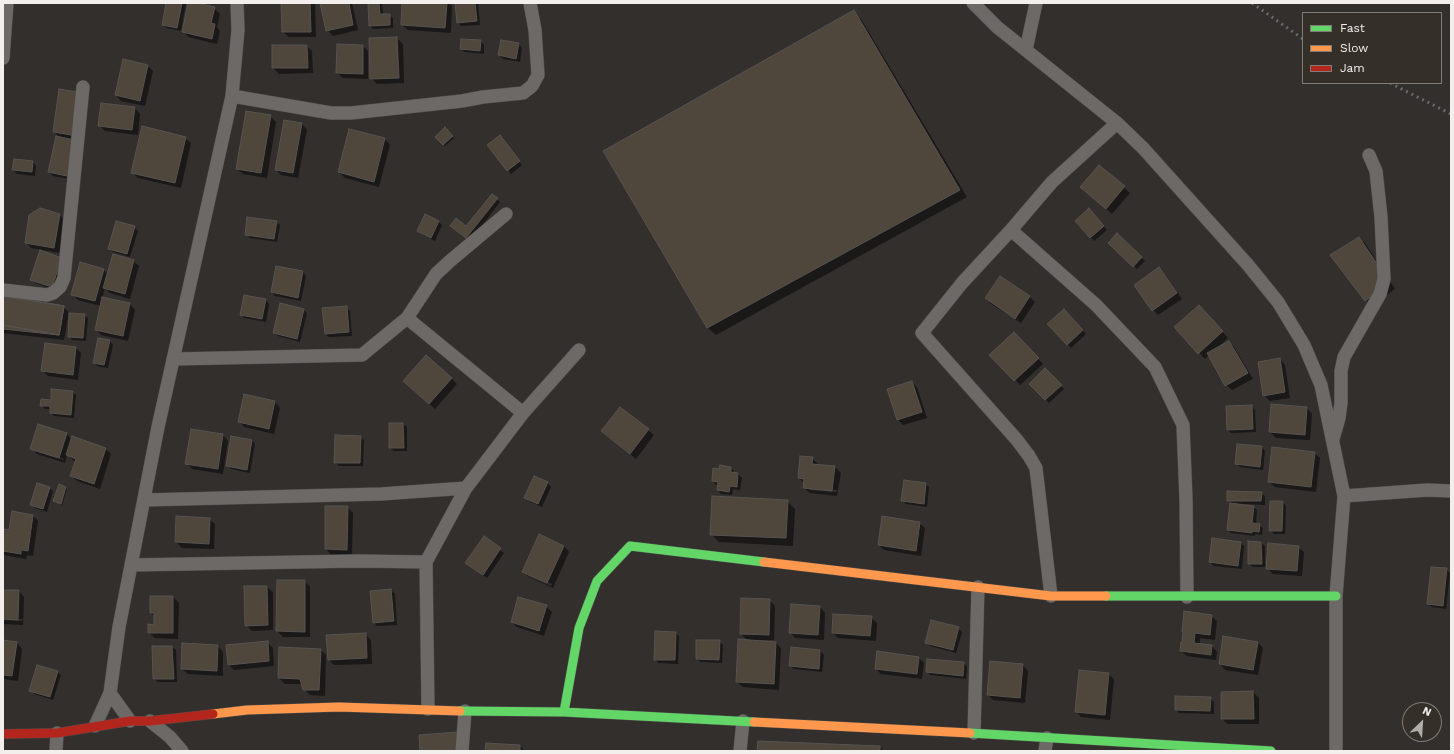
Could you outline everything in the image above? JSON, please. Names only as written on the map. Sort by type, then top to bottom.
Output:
[{"type":"street","points":[[3,58],[7,3]]},
{"type":"street","points":[[95,726],[110,693],[130,565],[232,96],[238,30],[237,3]]},
{"type":"street","points":[[232,96],[331,113],[351,113],[523,93],[532,86],[538,75],[535,30],[530,3]]},
{"type":"street","points":[[973,3],[996,27],[1116,123],[1149,153],[1248,265],[1278,302],[1304,345],[1321,385],[1344,496],[1336,596],[1336,751]]},
{"type":"street","points":[[1026,50],[1036,3]]},
{"type":"street","points":[[3,290],[47,296],[60,287],[64,278],[83,87]]},
{"type":"street","points":[[1051,596],[1036,468],[1017,440],[922,333],[958,288],[1052,182],[1116,123]]},
{"type":"street","points":[[1333,441],[1340,411],[1341,371],[1344,357],[1380,294],[1384,279],[1381,217],[1376,171],[1369,155]]},
{"type":"street","points":[[174,359],[362,355],[408,318],[436,274],[506,214]]},
{"type":"street","points":[[1011,230],[1096,305],[1155,367],[1184,425],[1187,596]]},
{"type":"street","points":[[408,318],[523,413]]},
{"type":"street","points":[[428,709],[426,562],[466,488],[523,413],[579,350]]},
{"type":"street","points":[[144,500],[382,494],[466,488]]},
{"type":"street","points":[[1344,496],[1427,490],[1451,491]]},
{"type":"street","points":[[564,712],[579,628],[597,581],[630,546],[978,586],[1051,596],[1336,596]]},
{"type":"street","points":[[130,565],[358,561],[426,562]]},
{"type":"street","points":[[974,733],[978,586]]},
{"type":"street","points":[[110,693],[130,721]]},
{"type":"street","points":[[3,734],[57,733],[130,721],[150,721],[247,710],[287,708],[428,709],[465,712],[564,712],[974,733],[1046,745],[1270,751]]},
{"type":"street","points":[[462,751],[465,712]]},
{"type":"street","points":[[150,721],[170,736],[182,751]]},
{"type":"street","points":[[740,751],[743,722]]},
{"type":"street","points":[[56,751],[57,733]]},
{"type":"building","points":[[166,3],[182,3],[177,28],[162,25]]},
{"type":"building","points":[[188,3],[197,3],[215,7],[211,23],[215,24],[212,39],[182,32]]},
{"type":"building","points":[[281,3],[310,3],[311,32],[282,32]]},
{"type":"building","points":[[320,3],[349,3],[353,25],[326,31]]},
{"type":"building","points":[[368,3],[379,3],[380,14],[390,14],[390,25],[369,26]]},
{"type":"building","points":[[402,3],[447,3],[445,28],[401,25]]},
{"type":"building","points":[[455,3],[475,3],[477,21],[457,23]]},
{"type":"building","points":[[854,10],[960,190],[707,328],[603,151]]},
{"type":"building","points":[[397,37],[399,78],[370,79],[369,38]]},
{"type":"building","points":[[461,39],[481,40],[480,51],[460,49]]},
{"type":"building","points":[[501,40],[519,43],[516,59],[498,55]]},
{"type":"building","points":[[337,44],[363,45],[363,74],[336,73]]},
{"type":"building","points":[[272,45],[307,45],[308,68],[272,68]]},
{"type":"building","points":[[123,59],[148,65],[140,101],[115,95]]},
{"type":"building","points":[[59,89],[78,92],[71,135],[53,132]]},
{"type":"building","points":[[101,103],[135,107],[132,130],[98,126]]},
{"type":"building","points":[[246,111],[271,115],[261,173],[236,169]]},
{"type":"building","points":[[284,120],[302,123],[293,173],[275,170]]},
{"type":"building","points":[[142,126],[186,137],[175,183],[131,173]]},
{"type":"building","points":[[445,127],[453,136],[443,145],[435,137]]},
{"type":"building","points":[[349,129],[385,138],[374,182],[338,172]]},
{"type":"building","points":[[500,135],[520,161],[507,171],[487,145]]},
{"type":"building","points":[[56,136],[74,140],[67,176],[48,172]]},
{"type":"building","points":[[14,159],[33,161],[32,172],[12,170]]},
{"type":"building","points":[[1099,165],[1125,186],[1106,209],[1080,187]]},
{"type":"building","points":[[492,194],[498,198],[466,238],[450,226],[456,218],[466,226]]},
{"type":"building","points":[[40,208],[60,214],[54,248],[25,243],[29,215]]},
{"type":"building","points":[[1089,208],[1104,226],[1090,238],[1075,221]]},
{"type":"building","points":[[425,214],[439,221],[431,238],[417,231]]},
{"type":"building","points":[[247,217],[277,221],[274,239],[245,235]]},
{"type":"building","points":[[116,221],[135,226],[127,254],[108,249]]},
{"type":"building","points":[[1117,233],[1142,257],[1133,267],[1108,243]]},
{"type":"building","points":[[1359,237],[1390,283],[1365,301],[1330,255]]},
{"type":"building","points":[[40,250],[62,258],[52,287],[30,280]]},
{"type":"building","points":[[113,254],[134,260],[125,294],[103,288]]},
{"type":"building","points":[[80,262],[104,269],[95,301],[71,295]]},
{"type":"building","points":[[276,266],[303,271],[298,298],[271,292]]},
{"type":"building","points":[[1159,267],[1177,293],[1152,311],[1134,285]]},
{"type":"building","points":[[1000,276],[1030,296],[1015,319],[985,298]]},
{"type":"building","points":[[244,295],[266,299],[262,319],[240,315]]},
{"type":"building","points":[[3,296],[64,306],[59,335],[3,325]]},
{"type":"building","points":[[3,296],[64,306],[59,335],[3,325]]},
{"type":"building","points":[[3,296],[64,306],[59,335],[3,329]]},
{"type":"building","points":[[102,297],[130,303],[123,336],[95,330]]},
{"type":"building","points":[[280,303],[304,309],[297,339],[273,333]]},
{"type":"building","points":[[1199,305],[1223,331],[1198,354],[1174,327]]},
{"type":"building","points":[[347,306],[349,332],[325,334],[322,308]]},
{"type":"building","points":[[1064,309],[1083,330],[1067,345],[1047,324]]},
{"type":"building","points":[[69,313],[85,314],[83,338],[68,337]]},
{"type":"building","points":[[1014,332],[1039,358],[1014,381],[989,355]]},
{"type":"building","points":[[98,338],[110,340],[104,365],[93,363]]},
{"type":"building","points":[[1229,341],[1248,373],[1225,386],[1207,353]]},
{"type":"building","points":[[45,343],[76,347],[73,375],[41,371]]},
{"type":"building","points":[[426,355],[452,378],[429,404],[403,381]]},
{"type":"building","points":[[1280,358],[1285,392],[1263,396],[1258,362]]},
{"type":"building","points":[[1045,368],[1062,385],[1045,400],[1029,384]]},
{"type":"building","points":[[912,381],[922,412],[897,420],[887,389]]},
{"type":"building","points":[[51,389],[73,391],[71,415],[50,413],[50,406],[40,406],[41,399],[51,400]]},
{"type":"building","points":[[244,394],[275,401],[269,429],[238,422]]},
{"type":"building","points":[[1271,404],[1307,407],[1305,435],[1269,432]]},
{"type":"building","points":[[1252,405],[1253,429],[1227,430],[1226,406]]},
{"type":"building","points":[[620,407],[649,429],[630,454],[601,431]]},
{"type":"building","points":[[389,423],[403,423],[404,448],[389,448]]},
{"type":"building","points":[[38,424],[67,433],[59,458],[30,449]]},
{"type":"building","points":[[191,429],[223,434],[218,469],[185,464]]},
{"type":"building","points":[[335,435],[361,436],[360,463],[334,463]]},
{"type":"building","points":[[72,436],[106,448],[94,484],[70,476],[76,459],[66,455]]},
{"type":"building","points":[[231,436],[252,440],[247,470],[226,466]]},
{"type":"building","points":[[1237,444],[1262,446],[1260,467],[1235,464]]},
{"type":"building","points":[[1272,447],[1315,452],[1311,487],[1268,482]]},
{"type":"building","points":[[800,456],[813,457],[812,464],[835,466],[832,491],[803,488],[804,479],[798,478]]},
{"type":"building","points":[[720,465],[731,467],[731,472],[738,473],[737,487],[730,486],[729,492],[717,490],[718,482],[712,481],[713,468],[719,469]]},
{"type":"building","points":[[534,476],[548,482],[538,504],[524,498]]},
{"type":"building","points":[[904,480],[926,483],[924,504],[901,501]]},
{"type":"building","points":[[37,483],[50,487],[43,509],[30,505]]},
{"type":"building","points":[[59,484],[66,487],[61,504],[53,501]]},
{"type":"building","points":[[1227,491],[1262,492],[1261,501],[1227,501]]},
{"type":"building","points":[[712,496],[788,500],[786,538],[710,535]]},
{"type":"building","points":[[1270,501],[1283,501],[1282,531],[1269,531]]},
{"type":"building","points":[[1230,503],[1254,506],[1252,523],[1260,524],[1259,532],[1252,531],[1252,533],[1227,530]]},
{"type":"building","points":[[325,506],[348,506],[347,550],[325,549]]},
{"type":"building","points":[[12,511],[33,515],[28,551],[21,550],[21,554],[3,551],[3,529],[9,530]]},
{"type":"building","points":[[176,516],[210,518],[209,544],[175,542]]},
{"type":"building","points":[[882,516],[920,522],[916,551],[878,545]]},
{"type":"building","points":[[539,534],[564,546],[547,583],[522,572]]},
{"type":"building","points":[[484,536],[501,548],[483,575],[465,563]]},
{"type":"building","points":[[1212,538],[1241,542],[1238,566],[1209,562]]},
{"type":"building","points":[[1248,541],[1261,542],[1262,564],[1248,564]]},
{"type":"building","points":[[1268,543],[1299,546],[1297,571],[1266,569]]},
{"type":"building","points":[[1431,567],[1447,568],[1443,606],[1427,604]]},
{"type":"building","points":[[277,580],[305,580],[305,632],[276,631]]},
{"type":"building","points":[[244,586],[267,586],[268,625],[245,626]]},
{"type":"building","points":[[391,589],[394,621],[373,623],[370,591]]},
{"type":"building","points":[[3,590],[19,590],[18,620],[3,619]]},
{"type":"building","points":[[150,596],[173,596],[173,633],[148,633],[148,624],[154,625],[154,613],[150,613]]},
{"type":"building","points":[[518,597],[547,605],[539,631],[511,622]]},
{"type":"building","points":[[741,598],[770,599],[769,635],[740,634]]},
{"type":"building","points":[[791,604],[820,606],[818,635],[789,633]]},
{"type":"building","points":[[1184,611],[1212,615],[1210,635],[1195,633],[1194,643],[1212,645],[1211,655],[1180,651]]},
{"type":"building","points":[[833,614],[872,616],[870,636],[832,633]]},
{"type":"building","points":[[931,620],[959,627],[953,650],[925,643]]},
{"type":"building","points":[[655,631],[676,632],[675,660],[654,660]]},
{"type":"building","points":[[366,633],[367,658],[328,660],[326,635]]},
{"type":"building","points":[[1223,636],[1258,642],[1253,670],[1219,664]]},
{"type":"building","points":[[738,639],[776,642],[774,684],[736,682]]},
{"type":"building","points":[[3,640],[17,642],[12,676],[3,675]]},
{"type":"building","points":[[696,640],[720,640],[719,660],[696,659]]},
{"type":"building","points":[[268,641],[269,661],[228,665],[226,645]]},
{"type":"building","points":[[182,643],[218,645],[217,671],[181,669]]},
{"type":"building","points":[[152,646],[172,646],[174,679],[153,679]]},
{"type":"building","points":[[279,647],[321,649],[319,690],[303,690],[300,679],[278,678]]},
{"type":"building","points":[[791,647],[820,650],[819,669],[789,666]]},
{"type":"building","points":[[877,651],[919,657],[917,674],[875,669]]},
{"type":"building","points":[[927,659],[964,662],[963,676],[926,672]]},
{"type":"building","points":[[990,661],[1023,664],[1020,698],[987,695]]},
{"type":"building","points":[[37,665],[58,671],[50,697],[29,691]]},
{"type":"building","points":[[1079,670],[1109,673],[1105,715],[1075,712]]},
{"type":"building","points":[[1253,691],[1254,719],[1221,719],[1221,692]]},
{"type":"building","points":[[1175,696],[1211,697],[1210,711],[1175,710]]},
{"type":"building","points":[[458,732],[459,751],[420,751],[419,735]]},
{"type":"building","points":[[758,741],[880,746],[880,751],[757,751]]},
{"type":"building","points":[[486,743],[520,745],[520,751],[485,751]]},
{"type":"railway","points":[[1252,3],[1302,38]]},
{"type":"railway","points":[[1392,84],[1451,114]]},
{"type":"traffic: fast","points":[[564,712],[579,628],[597,581],[630,546],[764,562]]},
{"type":"traffic: fast","points":[[1106,596],[1336,596]]},
{"type":"traffic: fast","points":[[460,711],[564,712],[754,722]]},
{"type":"traffic: fast","points":[[970,733],[1271,751]]},
{"type":"traffic: slow","points":[[764,562],[1051,596],[1106,596]]},
{"type":"traffic: slow","points":[[213,714],[247,710],[339,707],[460,711]]},
{"type":"traffic: slow","points":[[754,722],[970,733]]},
{"type":"traffic: jam","points":[[3,734],[57,733],[130,721],[150,721],[213,714]]}]
